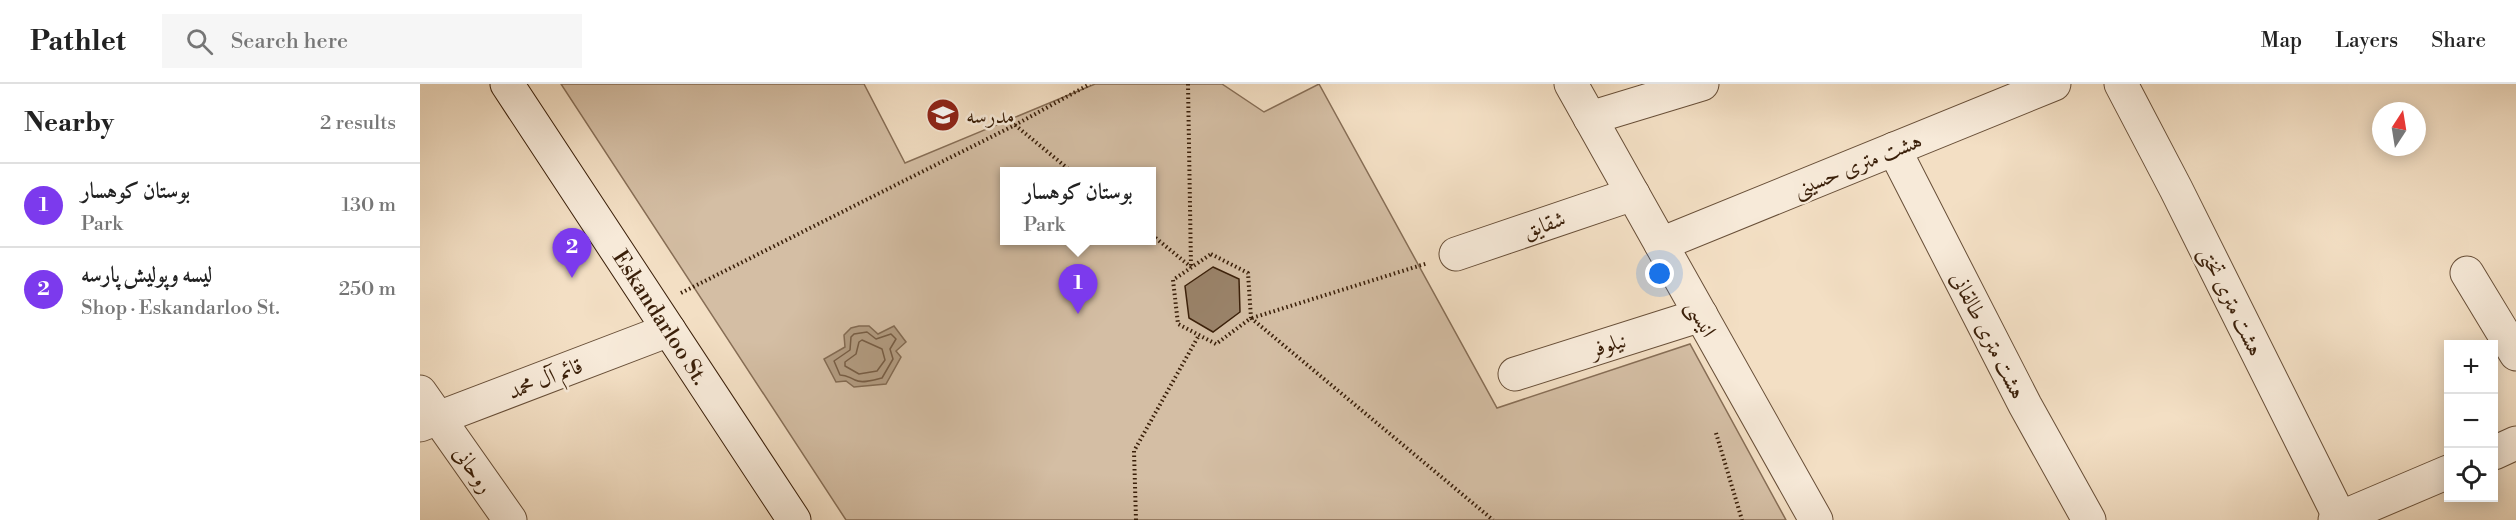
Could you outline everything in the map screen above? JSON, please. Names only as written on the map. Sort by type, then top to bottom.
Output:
[{"type":"street","name":"Eskandarloo St.","points":[[507,84],[794,520]]},
{"type":"street","name":"انیسی","points":[[1571,84],[1816,520]]},
{"type":"street","points":[[1590,118],[1702,84]]},
{"type":"street","name":"هشت متری حسینی","points":[[1661,244],[2054,84]]},
{"type":"street","name":"هشت متری تختی","points":[[2121,84],[2182,199],[2339,519]]},
{"type":"street","name":"هشت متری طالقانی","points":[[1894,148],[2025,405],[2089,520]]},
{"type":"street","name":"شقایق","points":[[1456,254],[1633,194]]},
{"type":"street","points":[[2467,273],[2516,354]]},
{"type":"street","name":"نیلوفر","points":[[1515,374],[1701,315]]},
{"type":"street","name":"قائم آل محمد","points":[[429,422],[662,319]]},
{"type":"street","name":"روحانی","points":[[420,392],[429,422],[510,520]]},
{"type":"street","points":[[2498,451],[2516,443]]},
{"type":"street","points":[[2339,519],[2444,474]]},
{"type":"path","points":[[662,319],[1090,84]]},
{"type":"path","points":[[1188,84],[1191,267]]},
{"type":"path","points":[[1015,125],[1067,167]]},
{"type":"path","points":[[1156,238],[1191,267]]},
{"type":"path","points":[[1456,254],[1251,318],[1216,344],[1178,324],[1173,280],[1211,254],[1248,273],[1251,318],[1493,520]]},
{"type":"path","points":[[1136,520],[1134,452],[1199,335]]},
{"type":"path","points":[[1716,433],[1742,520]]},
{"type":"shaded area","points":[[561,84],[864,84],[905,163],[1095,84],[1222,84],[1264,112],[1319,84],[1497,408],[1690,344],[1786,520],[846,520]]},
{"type":"water","points":[[869,326],[878,334],[894,326],[906,342],[896,351],[901,357],[886,384],[854,387],[846,381],[836,382],[824,359],[845,347],[844,335],[851,328]]},
{"type":"building","points":[[1213,267],[1239,279],[1240,312],[1213,332],[1189,318],[1185,286]]},
{"type":"place","name":"مدرسه","points":[[943,115]]},
{"type":"place","name":"لیسه وپولیش پارسه","points":[[572,278]]},
{"type":"place","name":"بوستان کوهسار","points":[[1078,314]]}]
